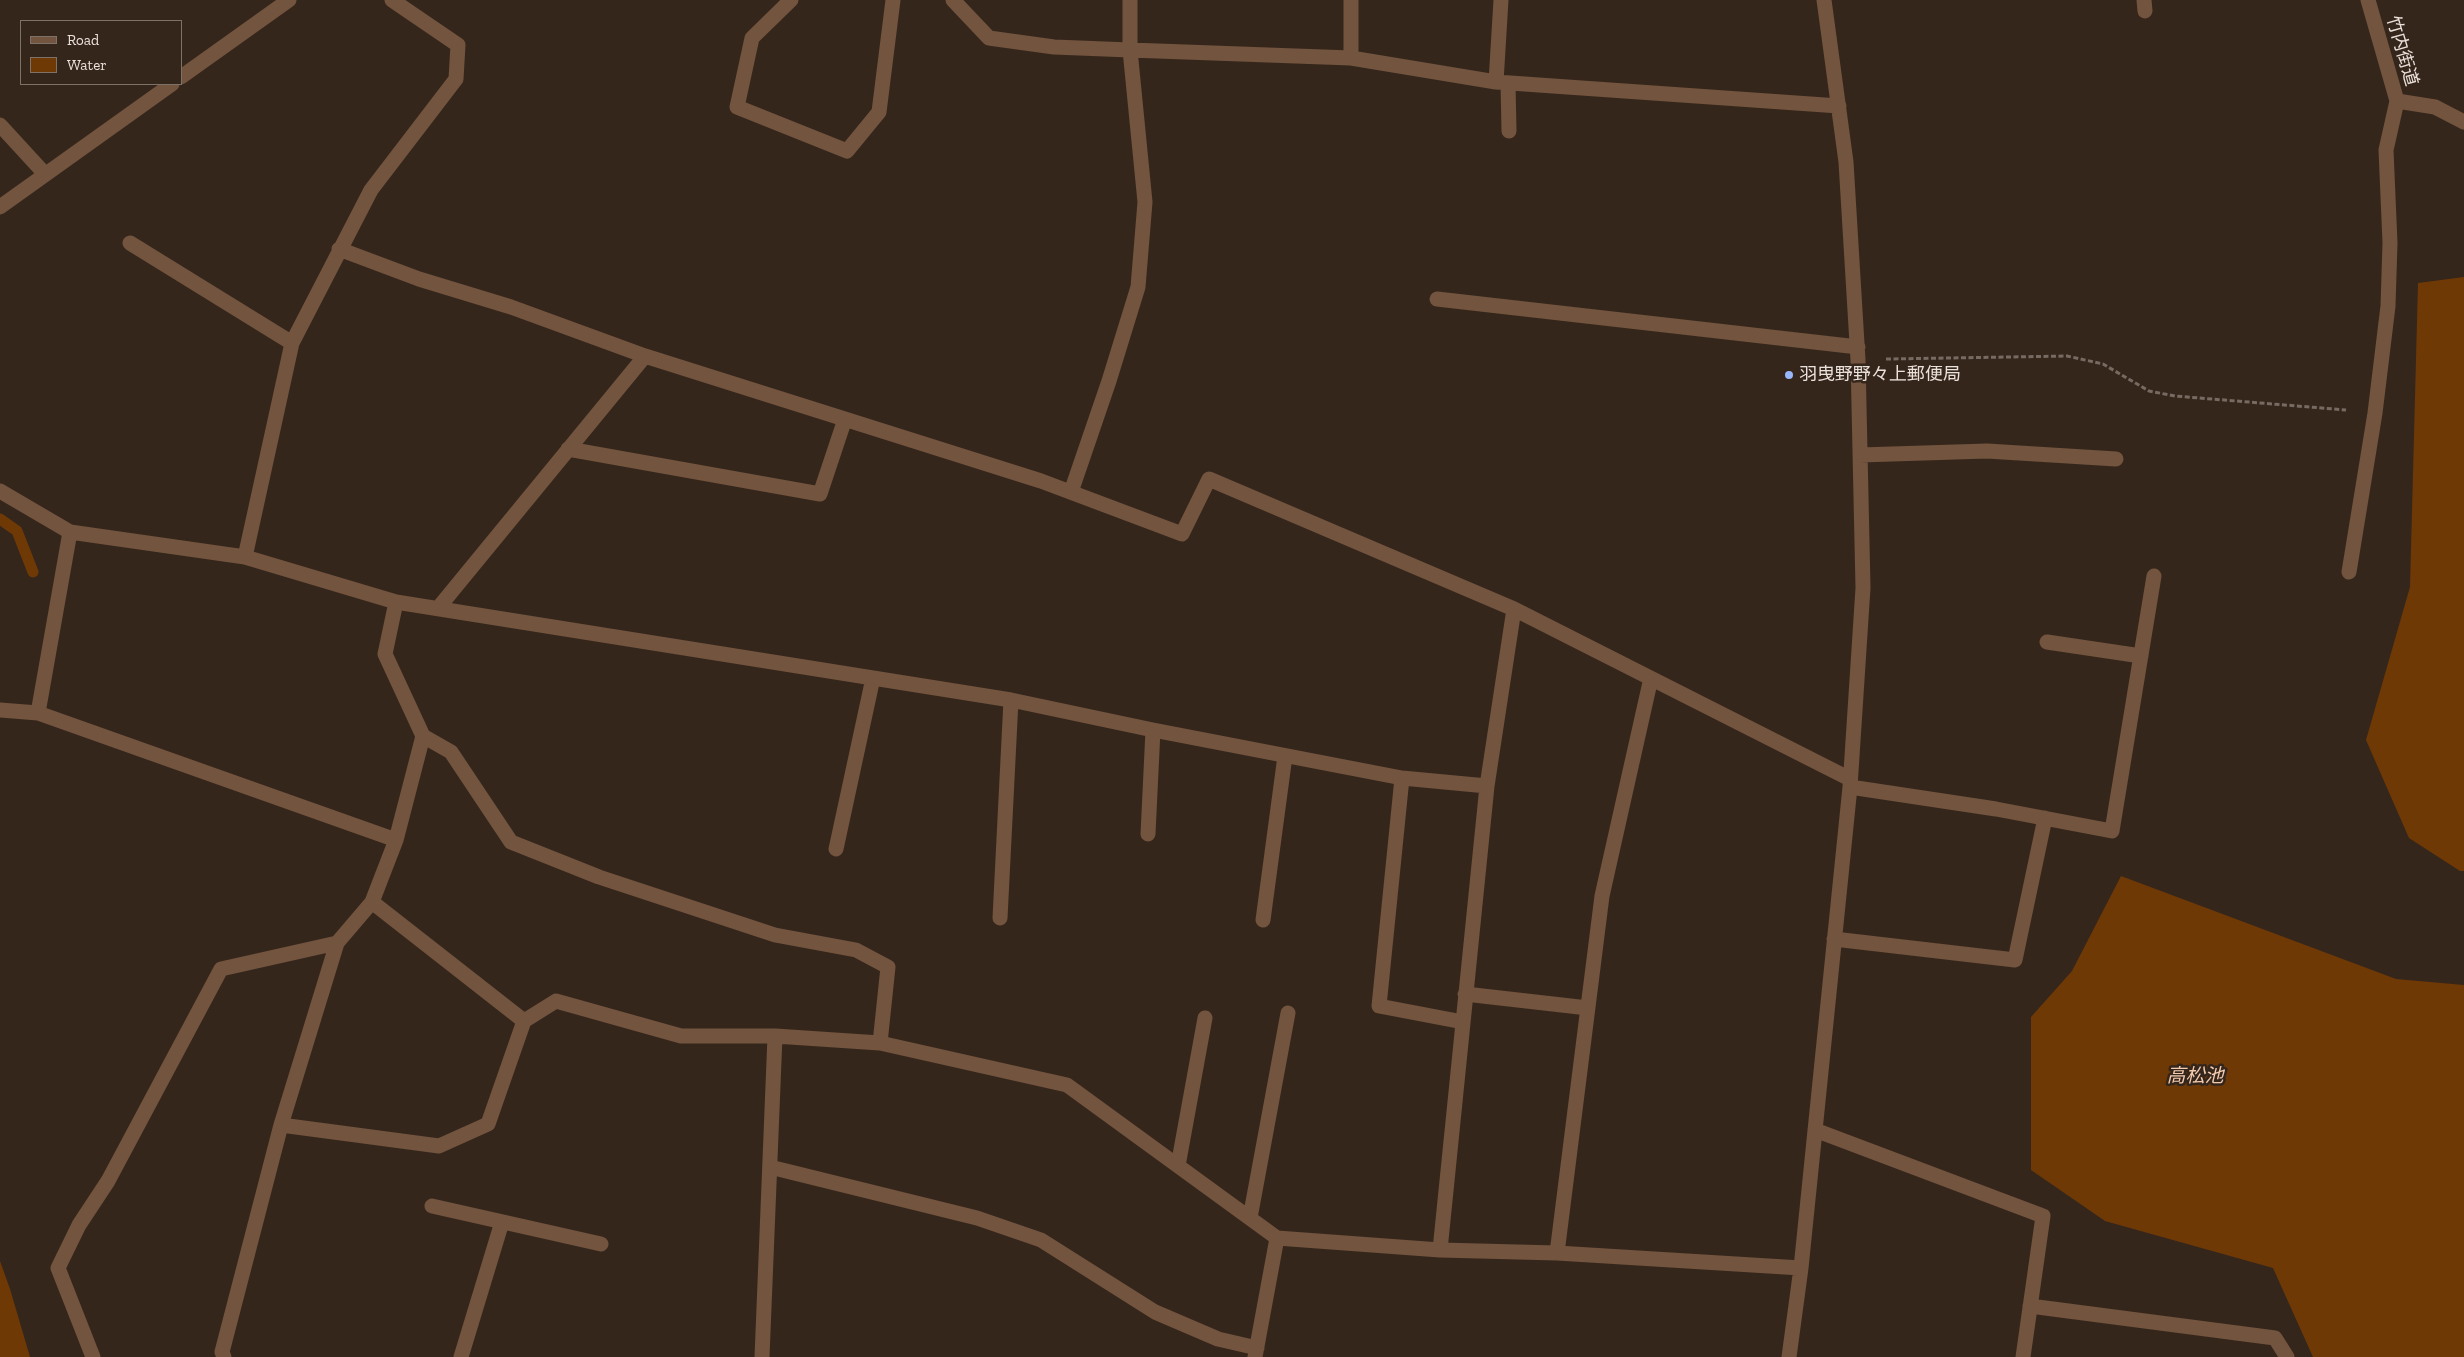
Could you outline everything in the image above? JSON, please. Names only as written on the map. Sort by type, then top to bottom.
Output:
[{"type":"street","points":[[182,76],[289,0]]},
{"type":"street","points":[[245,557],[292,344],[339,249],[371,190],[456,79],[458,45],[392,0]]},
{"type":"street","points":[[791,0],[752,38],[736,107],[847,151],[879,112],[893,0]]},
{"type":"street","points":[[952,0],[989,38],[1054,47],[1351,58],[1502,82],[1839,106]]},
{"type":"street","points":[[1071,492],[1109,381],[1138,287],[1144,202],[1130,50],[1130,0]]},
{"type":"street","points":[[1351,0],[1351,58]]},
{"type":"street","points":[[1501,0],[1502,82],[1509,131]]},
{"type":"street","points":[[1789,1357],[1801,1268],[1850,783],[1863,588],[1858,354],[1846,162],[1824,0]]},
{"type":"street","name":"竹内街道","points":[[2368,0],[2397,102],[2435,107],[2464,122]]},
{"type":"street","points":[[0,207],[171,85]]},
{"type":"street","points":[[2349,572],[2374,413],[2388,288],[2390,243],[2386,150],[2397,102]]},
{"type":"street","points":[[0,125],[46,174]]},
{"type":"street","points":[[130,243],[292,344]]},
{"type":"street","points":[[339,249],[419,279],[511,307],[645,356],[1071,492],[1182,534],[1210,479],[1514,609],[1651,678],[1850,783],[1996,808],[2112,831],[2154,576]]},
{"type":"street","points":[[1437,299],[1858,354]]},
{"type":"street","points":[[440,607],[645,356]]},
{"type":"street","points":[[568,450],[820,494],[845,419]]},
{"type":"street","points":[[1860,455],[1986,451],[2116,459]]},
{"type":"street","points":[[0,491],[70,532],[245,557],[396,602],[440,607],[1011,700],[1153,730],[1402,778],[1486,786]]},
{"type":"street","points":[[38,713],[70,532]]},
{"type":"street","points":[[396,602],[385,654],[423,736],[451,752],[511,842],[599,877],[776,935],[856,950],[888,967],[880,1043]]},
{"type":"street","points":[[1440,1250],[1486,786],[1514,609]]},
{"type":"street","points":[[2047,642],[2141,656]]},
{"type":"street","points":[[836,849],[873,678]]},
{"type":"street","points":[[1557,1253],[1602,896],[1651,678]]},
{"type":"street","points":[[1000,918],[1011,700]]},
{"type":"street","points":[[0,710],[38,713],[396,840]]},
{"type":"street","points":[[1148,834],[1153,730]]},
{"type":"street","points":[[224,1357],[222,1352],[281,1125],[337,943],[372,902],[396,840],[423,736]]},
{"type":"street","points":[[1262,920],[1285,756]]},
{"type":"street","points":[[1402,778],[1379,1006],[1463,1022]]},
{"type":"street","points":[[1834,939],[2015,960],[2045,818]]},
{"type":"street","points":[[372,902],[524,1021]]},
{"type":"street","points":[[93,1357],[58,1268],[79,1224],[108,1181],[221,969],[337,943]]},
{"type":"street","points":[[1466,994],[1588,1008]]},
{"type":"street","points":[[281,1125],[440,1146],[488,1124],[524,1021],[556,1001],[681,1036],[776,1036],[880,1043],[1067,1085],[1277,1238],[1440,1250],[1557,1253],[1801,1268]]},
{"type":"street","points":[[1250,1218],[1288,1013]]},
{"type":"street","points":[[1178,1166],[1205,1018]]},
{"type":"street","points":[[762,1357],[776,1036]]},
{"type":"street","points":[[1815,1130],[2043,1216],[2023,1357]]},
{"type":"street","points":[[770,1167],[977,1218],[1041,1240],[1155,1312],[1256,1353],[1277,1238]]},
{"type":"street","points":[[432,1206],[601,1244]]},
{"type":"street","points":[[461,1357],[502,1222]]},
{"type":"street","points":[[2030,1306],[2275,1338],[2287,1357]]},
{"type":"path","points":[[1858,354],[2067,356],[2103,364],[2150,391],[2175,396],[2374,413]]},
{"type":"water","points":[[2464,277],[2464,871],[2460,871],[2409,838],[2366,740],[2410,587],[2418,283]]},
{"type":"water","name":"高松池","points":[[2121,876],[2396,979],[2464,985],[2464,1357],[2313,1357],[2273,1268],[2105,1221],[2031,1170],[2031,1017],[2072,971]]},
{"type":"water","points":[[0,1261],[10,1289],[30,1357],[0,1357]]},
{"type":"waterway","points":[[0,519],[17,531],[33,572]]},
{"type":"place","name":"羽曳野野々上郵便局","points":[[1789,375]]}]
